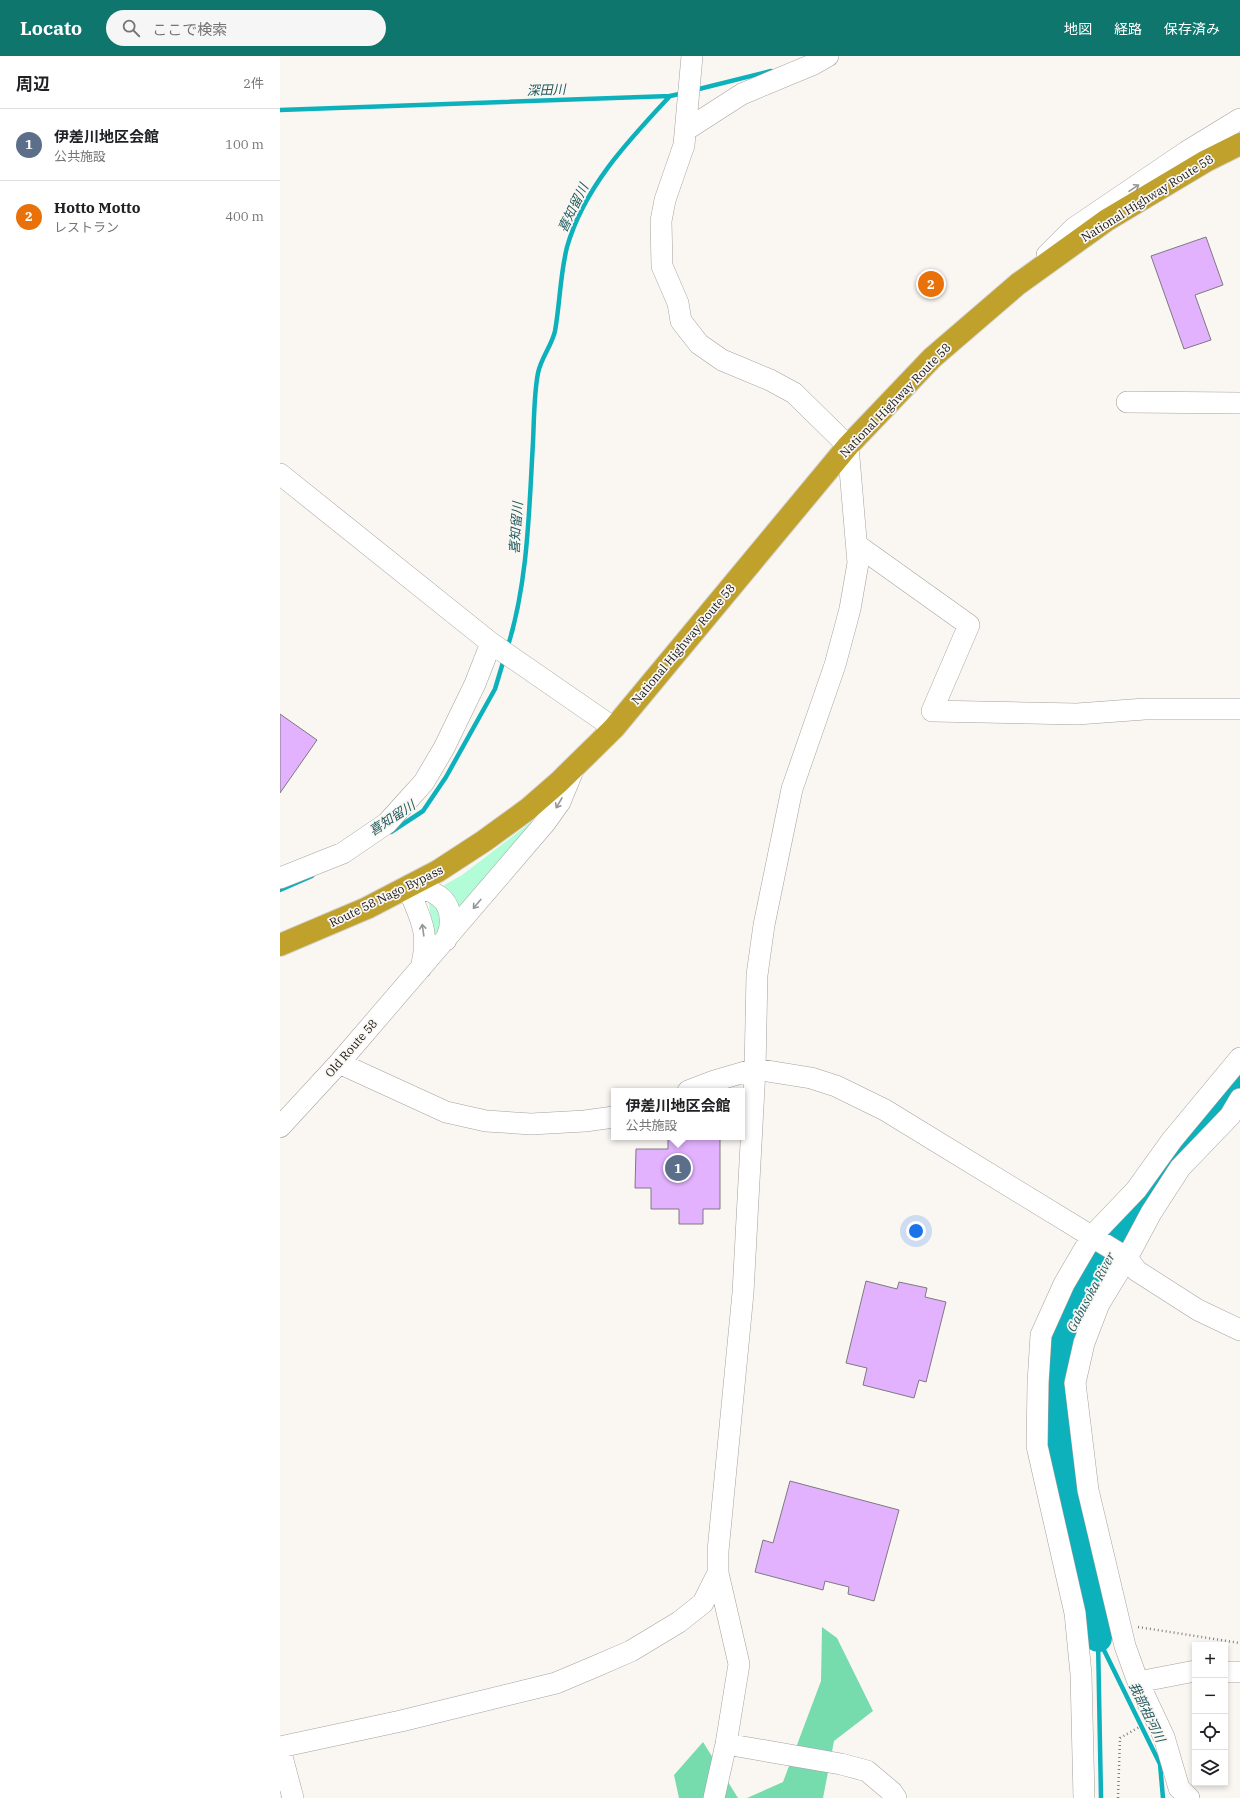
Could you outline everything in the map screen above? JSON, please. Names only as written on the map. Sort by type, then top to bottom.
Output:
[{"type":"highway","name":"National Highway Route 58","points":[[614,728],[848,446],[932,358],[1018,284],[1107,220],[1206,161],[1240,144]]},
{"type":"highway","name":"Route 58 Nago Bypass","points":[[280,945],[367,908],[408,888],[438,871],[484,841],[528,809],[574,768],[614,728]]},
{"type":"street","points":[[692,56],[684,145],[665,200],[661,221],[662,266],[678,303],[681,321],[699,344],[722,360],[770,380],[794,393],[848,446],[858,563],[850,609],[835,665],[792,789],[764,925],[757,975],[755,1070],[743,1293],[718,1551],[718,1573],[739,1664],[726,1744],[714,1798]]},
{"type":"street","points":[[687,125],[742,94],[814,64],[828,56]]},
{"type":"street","points":[[1018,284],[1074,228],[1186,152],[1240,119]]},
{"type":"street","points":[[1127,402],[1240,403]]},
{"type":"street","points":[[280,474],[501,649],[614,728]]},
{"type":"street","points":[[857,545],[969,625],[932,711],[1077,714],[1145,709],[1240,709]]},
{"type":"street","points":[[280,878],[343,853],[387,823],[424,782],[444,748],[475,684],[501,649]]},
{"type":"street","name":"Old Route 58","points":[[280,1127],[339,1063],[545,823],[560,802],[574,768]]},
{"type":"street","points":[[421,968],[424,958],[424,928],[408,888],[419,887],[431,890],[442,899],[450,916],[450,925],[446,940]]},
{"type":"street","points":[[1084,1798],[1081,1674],[1075,1614],[1037,1446],[1038,1383],[1041,1335],[1064,1284],[1096,1239],[1136,1190],[1172,1140],[1240,1058]]},
{"type":"street","points":[[339,1063],[446,1112],[486,1120],[532,1124],[585,1121],[611,1117]]},
{"type":"street","points":[[696,1088],[714,1081],[755,1070],[811,1078],[836,1086],[885,1110],[1125,1257],[1137,1271],[1192,1306],[1240,1330]]},
{"type":"street","points":[[1189,1798],[1179,1788],[1164,1737],[1138,1682],[1125,1646],[1088,1490],[1074,1383],[1084,1343],[1099,1304],[1125,1257],[1180,1168],[1230,1116],[1240,1099]]},
{"type":"street","points":[[293,1798],[280,1748],[408,1719],[556,1682],[575,1675],[631,1651],[679,1622],[703,1603],[718,1573]]},
{"type":"street","points":[[1138,1682],[1192,1672]]},
{"type":"street","points":[[1228,1672],[1240,1672]]},
{"type":"street","points":[[726,1744],[842,1764],[867,1771],[892,1792],[896,1798]]},
{"type":"path","points":[[1120,1624],[1240,1643]]},
{"type":"path","points":[[1118,1798],[1120,1738],[1132,1731]]},
{"type":"green space","points":[[537,819],[458,920],[441,887],[462,875]]},
{"type":"green space","points":[[429,898],[437,905],[442,927],[432,948]]},
{"type":"green space","points":[[822,1627],[837,1638],[873,1711],[834,1741],[823,1798],[747,1798],[783,1782],[821,1681]]},
{"type":"green space","points":[[703,1742],[738,1798],[679,1798],[674,1775]]},
{"type":"building","points":[[1206,237],[1223,285],[1195,295],[1211,340],[1184,349],[1151,256]]},
{"type":"building","points":[[280,714],[317,740],[280,793]]},
{"type":"building","points":[[668,1140],[720,1140],[720,1209],[703,1209],[703,1224],[679,1224],[679,1209],[651,1209],[651,1188],[635,1188],[636,1149],[668,1149]]},
{"type":"building","points":[[866,1281],[897,1289],[899,1282],[927,1288],[925,1297],[946,1302],[926,1382],[919,1380],[914,1398],[863,1385],[867,1368],[846,1363]]},
{"type":"building","points":[[790,1481],[899,1510],[874,1601],[848,1594],[849,1587],[825,1581],[823,1590],[755,1572],[763,1540],[773,1543]]},
{"type":"waterway","name":"深田川","points":[[695,90],[771,71]]},
{"type":"waterway","name":"深田川","points":[[280,110],[670,96],[684,93]]},
{"type":"waterway","name":"喜知留川","points":[[507,649],[519,599],[526,547],[535,398],[538,373],[539,367],[552,341],[555,331],[567,247],[584,204],[596,185],[623,148],[670,96]]},
{"type":"waterway","name":"喜知留川","points":[[391,832],[423,811],[446,777],[495,689],[504,659]]},
{"type":"waterway","name":"喜知留川","points":[[280,890],[312,876]]},
{"type":"waterway","name":"Gabusoka River","points":[[1098,1638],[1095,1613],[1090,1596],[1061,1456],[1056,1418],[1058,1376],[1063,1343],[1085,1296],[1117,1242],[1160,1179],[1240,1077]]},
{"type":"waterway","name":"我部祖河川","points":[[1098,1638],[1160,1764],[1163,1798]]},
{"type":"waterway","points":[[1098,1640],[1101,1798]]},
{"type":"place","name":"Hotto Motto","points":[[931,284]]},
{"type":"place","name":"伊差川地区会館","points":[[678,1168]]}]
